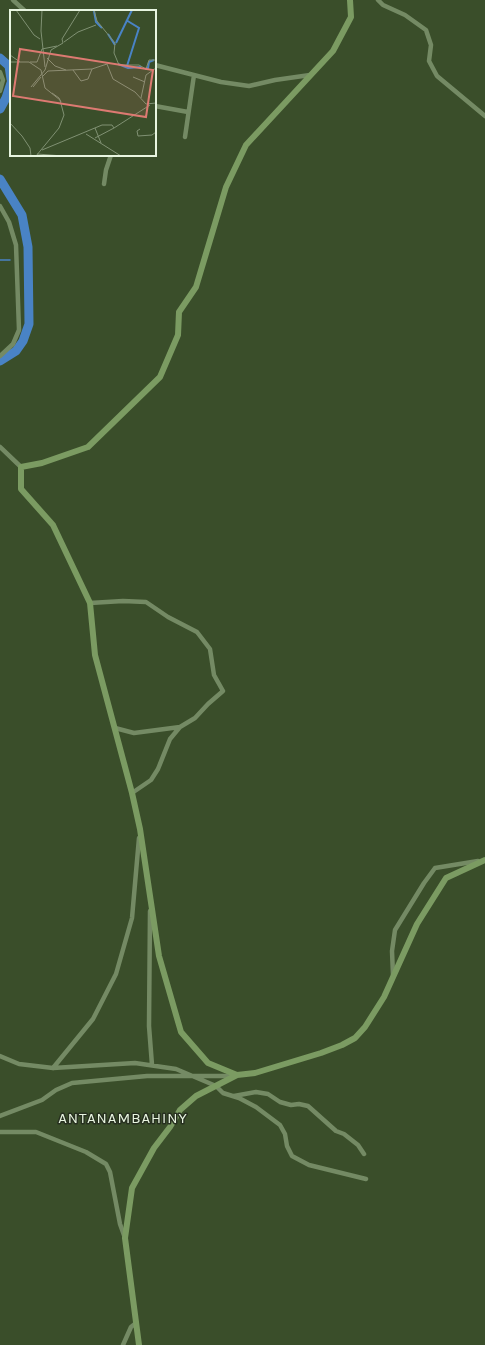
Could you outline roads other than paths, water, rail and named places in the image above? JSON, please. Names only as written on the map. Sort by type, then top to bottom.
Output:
[{"type":"street","points":[[13,0],[24,10]]},
{"type":"street","points":[[21,467],[42,463],[88,447],[160,378],[178,335],[179,312],[196,287],[226,187],[246,145],[333,51],[350,17],[350,0]]},
{"type":"street","points":[[378,0],[383,5],[405,15],[426,30],[430,45],[429,61],[437,76],[485,116]]},
{"type":"street","points":[[156,65],[221,82],[249,86],[275,80],[310,75]]},
{"type":"street","points":[[0,72],[3,80],[0,91]]},
{"type":"street","points":[[185,137],[194,75]]},
{"type":"street","points":[[156,106],[188,112]]},
{"type":"street","points":[[104,184],[106,170],[111,156]]},
{"type":"street","points":[[0,206],[9,222],[16,245],[19,330],[13,344],[0,356]]},
{"type":"street","points":[[0,447],[21,467],[21,489],[53,525],[90,603],[95,655],[132,792],[140,829],[159,956],[181,1032],[208,1063],[237,1076]]},
{"type":"street","points":[[90,603],[123,601],[146,602],[168,617],[197,632],[210,649],[214,675],[223,691],[195,718],[180,727],[170,739],[158,769],[151,780],[132,792]]},
{"type":"street","points":[[115,728],[134,733],[180,727]]},
{"type":"street","points":[[53,1068],[93,1019],[116,974],[132,918],[140,829]]},
{"type":"street","points":[[393,976],[392,951],[395,930],[435,868],[485,860]]},
{"type":"street","points":[[0,1116],[42,1100],[56,1090],[72,1084],[147,1076],[237,1076],[255,1073],[342,1045],[355,1038],[365,1027],[384,997],[417,924],[446,878],[485,860]]},
{"type":"street","points":[[151,900],[149,1019],[152,1065]]},
{"type":"street","points":[[0,1056],[19,1064],[53,1068],[135,1063],[176,1069],[195,1076],[216,1086],[223,1093],[234,1096],[256,1107],[280,1125],[285,1134],[287,1146],[292,1156],[309,1165],[366,1179]]},
{"type":"street","points":[[124,1238],[132,1188],[154,1148],[180,1110],[196,1096],[237,1076]]},
{"type":"street","points":[[234,1096],[256,1092],[268,1094],[280,1102],[291,1105],[299,1104],[308,1106],[336,1131],[344,1134],[358,1145],[364,1154]]},
{"type":"street","points":[[0,1132],[36,1132],[86,1152],[106,1164],[110,1172],[124,1238],[139,1345]]},
{"type":"street","points":[[123,1345],[131,1327],[136,1323]]},
{"type":"waterway","points":[[0,58],[9,66],[10,72]]},
{"type":"waterway","points":[[0,109],[10,86]]},
{"type":"waterway","points":[[0,179],[22,215],[28,247],[29,324],[23,341],[16,351],[0,361]]},
{"type":"waterway","points":[[0,260],[10,260]]},
{"type":"district","name":"ANTANAMBAHINY","points":[[123,1118]]}]
